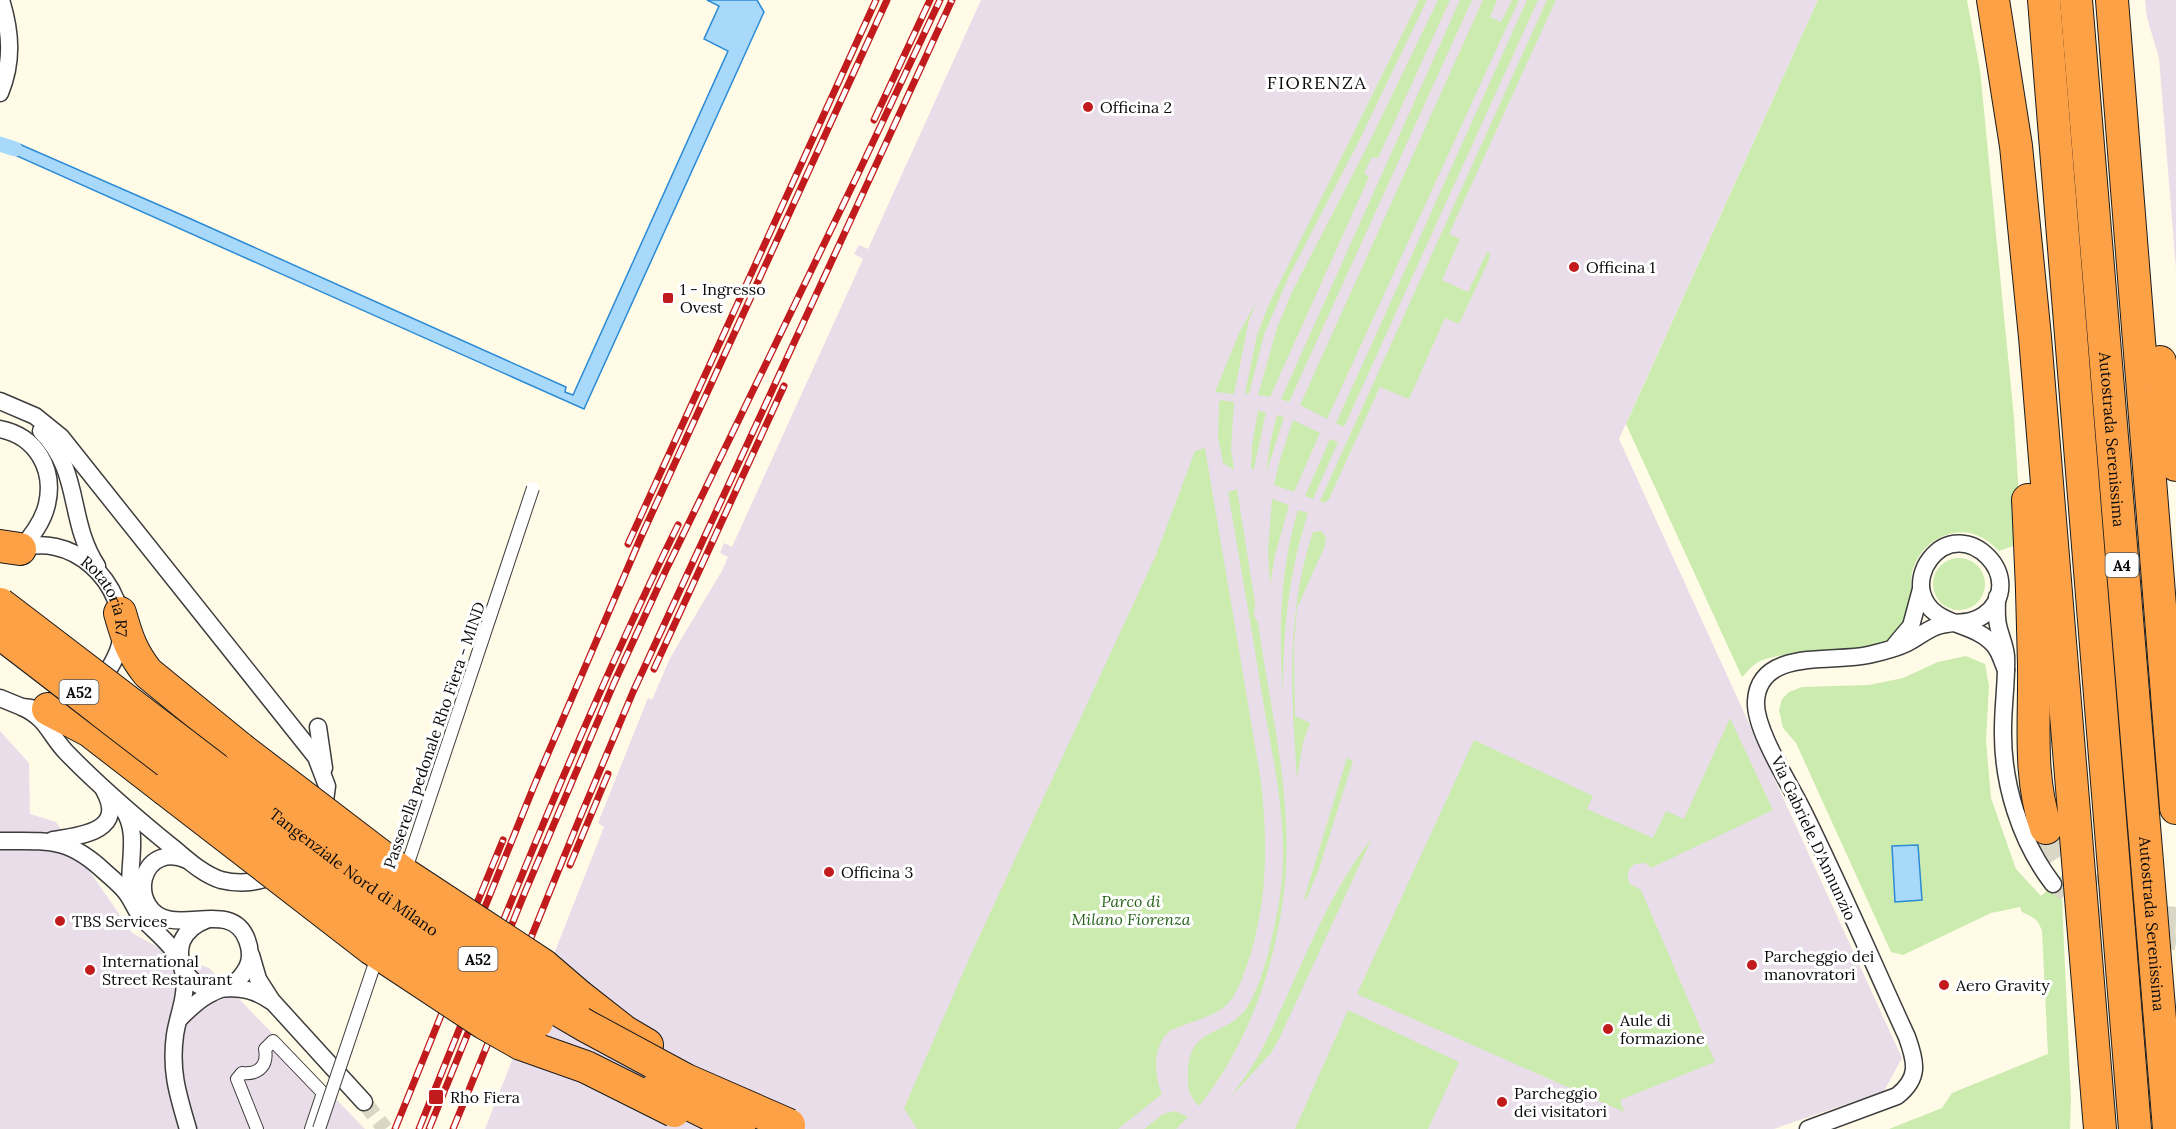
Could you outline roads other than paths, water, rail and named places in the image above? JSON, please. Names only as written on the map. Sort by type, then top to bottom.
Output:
[{"type":"highway","points":[[1986,0],[2028,492],[2037,799],[2046,828]]},
{"type":"highway","points":[[1993,0],[2016,146],[2035,337],[2100,1129]]},
{"type":"highway","points":[[2010,0],[2018,63],[2031,225],[2035,337]]},
{"type":"highway","name":"Autostrada Serenissima","points":[[2044,0],[2135,1129]]},
{"type":"highway","name":"Autostrada Serenissima","points":[[2076,0],[2169,1129]]},
{"type":"highway","points":[[2112,0],[2176,808]]},
{"type":"highway","points":[[2131,0],[2176,574]]},
{"type":"highway","points":[[2160,362],[2176,465]]},
{"type":"highway","name":"Tangenziale Nord di Milano","points":[[0,604],[351,872],[440,934],[586,1026],[686,1080],[794,1127]]},
{"type":"highway","points":[[120,613],[129,645],[148,673],[241,749],[406,874],[543,965],[602,1015],[626,1032],[657,1051],[725,1085],[794,1127]]},
{"type":"highway","name":"Tangenziale Nord di Milano","points":[[0,633],[317,875],[412,943],[578,1047],[739,1129]]},
{"type":"highway","points":[[35,708],[90,731],[372,949],[510,1038],[532,1049],[586,1067],[670,1110],[734,1129]]},
{"type":"highway","points":[[2076,841],[2076,981],[2084,1088],[2082,1129]]},
{"type":"street","points":[[0,93],[6,79],[10,51],[8,20],[1,0]]},
{"type":"street","points":[[0,402],[46,436],[62,459],[69,475],[85,545],[104,576]]},
{"type":"street","points":[[0,402],[23,409],[48,425],[85,465],[316,757],[327,786]]},
{"type":"street","points":[[0,429],[20,435],[29,442],[38,452],[48,475],[47,505],[34,534],[7,551]]},
{"type":"street","name":"Passerella pedonale Rho Fiera - MIND","points":[[319,1129],[533,488]]},
{"type":"street","points":[[1892,648],[1911,626],[1922,575],[1933,555],[1942,548],[1954,544],[1977,547],[1987,554],[1999,574],[1998,623],[2004,644],[2006,670],[2002,727],[2008,779],[2023,834],[2040,866],[2053,884]]},
{"type":"street","name":"Rotatoria R7","points":[[7,551],[38,546],[74,553],[104,576],[114,594],[120,613],[121,640],[112,665],[96,687],[74,702],[35,708]]},
{"type":"street","points":[[1921,587],[1922,595],[1930,609],[1942,618],[1967,626],[1988,639],[1999,652],[2006,670]]},
{"type":"street","points":[[1957,623],[1977,620],[1986,614],[1997,597]]},
{"type":"street","name":"Via Gabriele D'Annunzio","points":[[1808,1129],[1897,1096],[1908,1086],[1915,1061],[1907,1037],[1805,814],[1766,737],[1756,711],[1757,692],[1763,680],[1772,671],[1786,663],[1863,656],[1910,642],[1936,627],[1957,623]]},
{"type":"street","points":[[0,698],[35,708],[39,717],[46,723],[64,750],[121,805],[191,862],[219,879],[240,883],[261,880],[283,870],[309,845],[319,828],[324,814],[327,786],[318,727]]},
{"type":"street","points":[[0,841],[43,841],[88,834],[101,828],[106,822],[109,809],[103,788]]},
{"type":"street","points":[[121,805],[128,818],[131,832],[131,888],[135,905]]},
{"type":"street","points":[[43,841],[60,844],[81,852],[124,889],[143,919],[170,945],[194,982],[203,987],[239,988],[252,991],[272,1001]]},
{"type":"street","points":[[191,862],[169,855],[151,864],[144,878],[143,895],[151,909],[163,919],[227,920],[237,926],[245,935],[258,979],[272,1001],[364,1102]]},
{"type":"street","points":[[188,1129],[176,1089],[174,1069],[175,1033],[180,1018],[184,987],[181,945],[185,935],[198,922],[208,919]]},
{"type":"street","points":[[180,1018],[198,1002],[243,976],[248,967],[250,953]]},
{"type":"street","points":[[257,1129],[237,1079],[242,1073],[253,1074],[259,1070],[266,1060],[266,1049],[273,1041],[323,1093],[311,1129]]},
{"type":"street","points":[[183,1111],[199,1129]]},
{"type":"water","points":[[707,0],[757,0],[764,12],[584,409],[17,156],[20,151],[15,149],[17,143],[191,219],[566,387],[565,392],[573,395],[728,51],[704,39],[719,6]]},
{"type":"water","points":[[1918,845],[1922,900],[1895,902],[1892,846]]},
{"type":"waterway","points":[[0,144],[15,149]]},
{"type":"tunnel","points":[[2046,828],[2054,848],[2066,866],[2096,895],[2134,915],[2176,923]]},
{"type":"tunnel","points":[[2053,884],[2095,915],[2123,930]]},
{"type":"tunnel","points":[[2147,938],[2176,942]]},
{"type":"tunnel","points":[[364,1102],[385,1129]]},
{"type":"railway","points":[[628,544],[876,0]]},
{"type":"railway","points":[[395,1129],[534,786],[641,537],[887,0]]},
{"type":"railway","points":[[874,120],[930,0]]},
{"type":"railway","points":[[429,1129],[525,892],[614,683],[940,0]]},
{"type":"railway","points":[[453,1129],[633,692],[952,0]]},
{"type":"railway","points":[[654,669],[784,386]]},
{"type":"railway","points":[[419,1129],[575,749],[678,525]]},
{"type":"railway","points":[[570,865],[608,774]]},
{"type":"railway","points":[[470,920],[503,840]]},
{"type":"place","name":"Officina 2","points":[[1088,107]]},
{"type":"place","name":"Officina 1","points":[[1574,267]]},
{"type":"place","name":"1 - Ingresso Ovest","points":[[668,298]]},
{"type":"place","name":"Officina 3","points":[[829,872]]},
{"type":"place","name":"TBS Services","points":[[60,921]]},
{"type":"place","name":"Parcheggio dei manovratori","points":[[1752,965]]},
{"type":"place","name":"International Street Restaurant","points":[[90,970]]},
{"type":"place","name":"Aero Gravity","points":[[1944,985]]},
{"type":"place","name":"Aule di formazione","points":[[1608,1029]]},
{"type":"place","name":"Rho Fiera","points":[[436,1097]]},
{"type":"place","name":"Parcheggio dei visitatori","points":[[1502,1102]]},
{"type":"district","name":"FIORENZA","points":[[1317,82]]},
{"type":"park label","name":"Parco di Milano Fiorenza","points":[[1131,910]]}]
